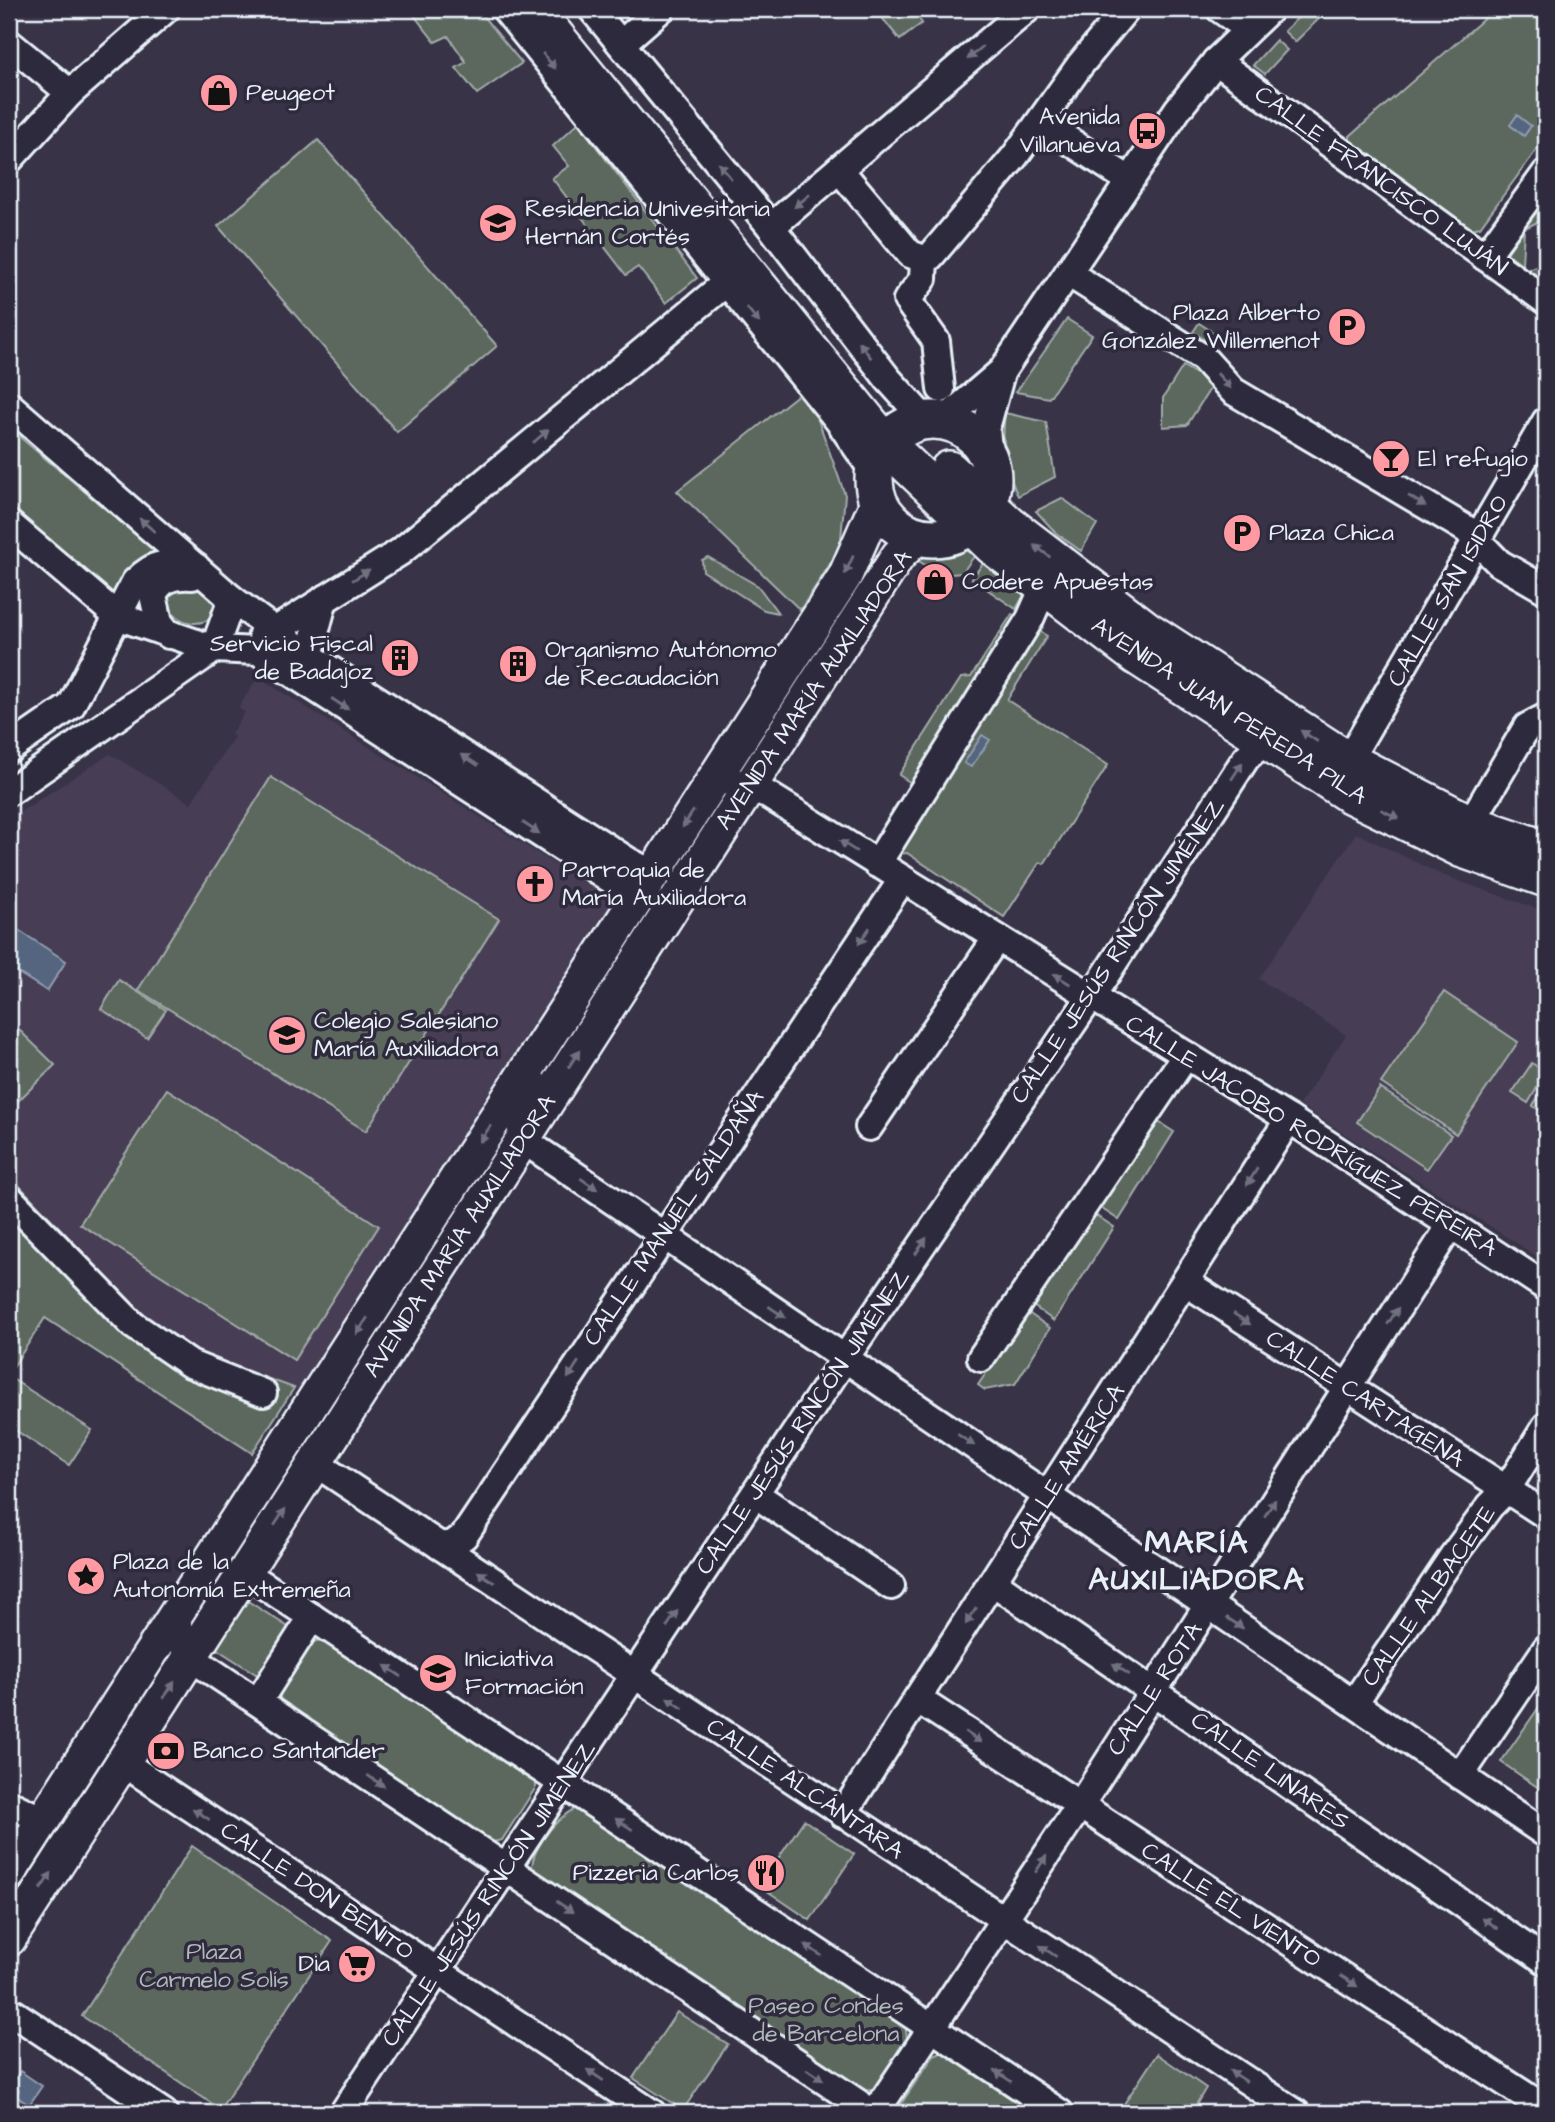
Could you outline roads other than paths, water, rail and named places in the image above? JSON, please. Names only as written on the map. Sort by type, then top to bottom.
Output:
[{"type":"highway","points":[[533,9],[908,440],[979,516]]},
{"type":"highway","points":[[562,9],[908,440],[893,524],[916,538],[935,540],[953,537],[979,516],[993,482],[989,460],[971,432],[908,440]]},
{"type":"highway","name":"AVENIDA JUAN PEREDA PILA","points":[[979,516],[1045,585],[1137,656],[1348,793],[1463,849],[1546,878]]},
{"type":"highway","name":"AVENIDA JUAN PEREDA PILA","points":[[979,516],[1144,629],[1348,761],[1471,824],[1546,850]]},
{"type":"main road","name":"AVENIDA MARÍA AUXILIADORA","points":[[9,1874],[845,576],[908,440]]},
{"type":"main road","name":"AVENIDA MARÍA AUXILIADORA","points":[[9,1939],[244,1572],[528,1142],[750,784],[898,556],[916,538]]},
{"type":"main road","points":[[281,1452],[315,1463]]},
{"type":"street","points":[[505,9],[838,420],[908,440]]},
{"type":"street","points":[[592,9],[771,227],[888,379],[908,440]]},
{"type":"street","points":[[621,44],[661,9]]},
{"type":"street","points":[[771,227],[1027,9]]},
{"type":"street","points":[[839,169],[909,254],[924,259],[936,252],[1038,125],[1080,65],[1126,9]]},
{"type":"street","points":[[1220,9],[1247,28]]},
{"type":"street","points":[[989,460],[986,428],[1002,371],[1129,180],[1216,61],[1247,28],[1270,9]]},
{"type":"street","points":[[9,160],[70,93],[154,13]]},
{"type":"street","points":[[9,43],[70,93]]},
{"type":"street","name":"CALLE FRANCISCO LUJÁN","points":[[1216,61],[1546,301]]},
{"type":"street","points":[[1038,125],[1048,127],[1129,180]]},
{"type":"street","points":[[1485,257],[1546,173]]},
{"type":"street","points":[[908,440],[936,339],[907,300],[923,279],[924,259]]},
{"type":"street","points":[[1068,273],[1203,358],[1233,391],[1466,529],[1499,563],[1546,590]]},
{"type":"street","points":[[9,792],[214,649],[276,630],[400,552],[727,282]]},
{"type":"street","points":[[908,440],[1002,371]]},
{"type":"street","points":[[9,405],[232,598],[310,656],[628,861],[644,887]]},
{"type":"street","name":"CALLE SAN ISIDRO","points":[[1348,761],[1546,421]]},
{"type":"street","points":[[9,524],[117,616],[214,649],[258,650],[615,882],[644,887]]},
{"type":"street","points":[[9,749],[71,706],[135,582],[149,568],[171,563],[200,572]]},
{"type":"street","points":[[169,635],[155,610],[153,595],[158,586],[169,578],[200,572]]},
{"type":"street","points":[[877,864],[1030,619],[1045,585]]},
{"type":"street","points":[[214,649],[232,598]]},
{"type":"street","points":[[310,656],[324,599]]},
{"type":"street","points":[[1471,824],[1527,727],[1546,717]]},
{"type":"street","name":"CALLE JESÚS RINCÓN JIMÉNEZ","points":[[343,2113],[845,1358],[1090,996],[1245,758],[1258,747],[1273,744]]},
{"type":"street","name":"CALLE JACOBO RODRÍGUEZ PEREIRA","points":[[713,780],[750,784],[1289,1119],[1546,1287]]},
{"type":"street","name":"CALLE MANUEL SALDAÑA","points":[[440,1546],[453,1544],[464,1536],[662,1234],[902,880]]},
{"type":"street","points":[[869,1127],[996,939]]},
{"type":"street","points":[[584,981],[587,998],[519,1103],[517,1119],[528,1142],[1546,1834]]},
{"type":"street","points":[[981,1358],[1186,1055]]},
{"type":"street","name":"CALLE AMÉRICA","points":[[843,1814],[1289,1119]]},
{"type":"street","points":[[9,1198],[132,1325],[190,1364],[263,1393]]},
{"type":"street","name":"CALLE ROTA","points":[[874,2113],[1004,1921],[1451,1225]]},
{"type":"street","name":"CALLE CARTAGENA","points":[[1185,1282],[1546,1515]]},
{"type":"street","name":"CALLE ALBACETE","points":[[1354,1703],[1453,1556],[1490,1506],[1507,1489],[1546,1426]]},
{"type":"street","name":"CALLE ALCÁNTARA","points":[[315,1463],[1296,2113]]},
{"type":"street","points":[[755,1494],[891,1586]]},
{"type":"street","points":[[244,1572],[1060,2113]]},
{"type":"street","name":"CALLE LINARES","points":[[993,1582],[1546,1961]]},
{"type":"street","points":[[178,1612],[177,1629],[181,1644],[190,1657],[874,2113]]},
{"type":"street","points":[[258,1702],[312,1617]]},
{"type":"street","points":[[1460,1776],[1546,1649]]},
{"type":"street","name":"CALLE EL VIENTO","points":[[917,1699],[1078,1807],[1546,2109]]},
{"type":"street","name":"CALLE DON BENITO","points":[[122,1762],[652,2113]]},
{"type":"street","points":[[9,1804],[43,1820]]},
{"type":"street","points":[[9,2010],[164,2113]]},
{"type":"water","points":[[1517,115],[1531,126],[1524,136],[1510,125]]},
{"type":"water","points":[[982,735],[990,740],[971,767],[964,763]]},
{"type":"water","points":[[9,924],[66,961],[47,991],[9,967]]},
{"type":"water","points":[[20,2071],[42,2086],[29,2105],[16,2096],[19,2090],[11,2085]]},
{"type":"place","name":"Peugeot","points":[[219,93]]},
{"type":"place","name":"Avenida Villanueva","points":[[1147,131]]},
{"type":"place","name":"Residencia Univesitaria Hernán Cortés","points":[[498,223]]},
{"type":"place","name":"Plaza Alberto González Willemenot","points":[[1347,327]]},
{"type":"place","name":"El refugio","points":[[1391,459]]},
{"type":"place","name":"Plaza Chica","points":[[1242,533]]},
{"type":"place","name":"Codere Apuestas","points":[[935,582]]},
{"type":"place","name":"Servicio Fiscal de Badajoz","points":[[400,658]]},
{"type":"place","name":"Organismo Autónomo de Recaudación","points":[[518,664]]},
{"type":"place","name":"Parroquia de María Auxiliadora","points":[[535,884]]},
{"type":"place","name":"Colegio Salesiano María Auxiliadora","points":[[287,1035]]},
{"type":"place","name":"Plaza de la Autonomía Extremeña","points":[[86,1576]]},
{"type":"place","name":"Iniciativa Formación","points":[[438,1673]]},
{"type":"place","name":"Banco Santander","points":[[166,1751]]},
{"type":"place","name":"Pizzeria Carlos","points":[[766,1873]]},
{"type":"place","name":"Dia","points":[[357,1964]]},
{"type":"district","name":"MARÍA AUXILIADORA","points":[[1197,1560]]},
{"type":"park label","name":"Plaza Carmelo Solís","points":[[214,1966]]},
{"type":"park label","name":"Paseo Condes de Barcelona","points":[[826,2020]]}]
